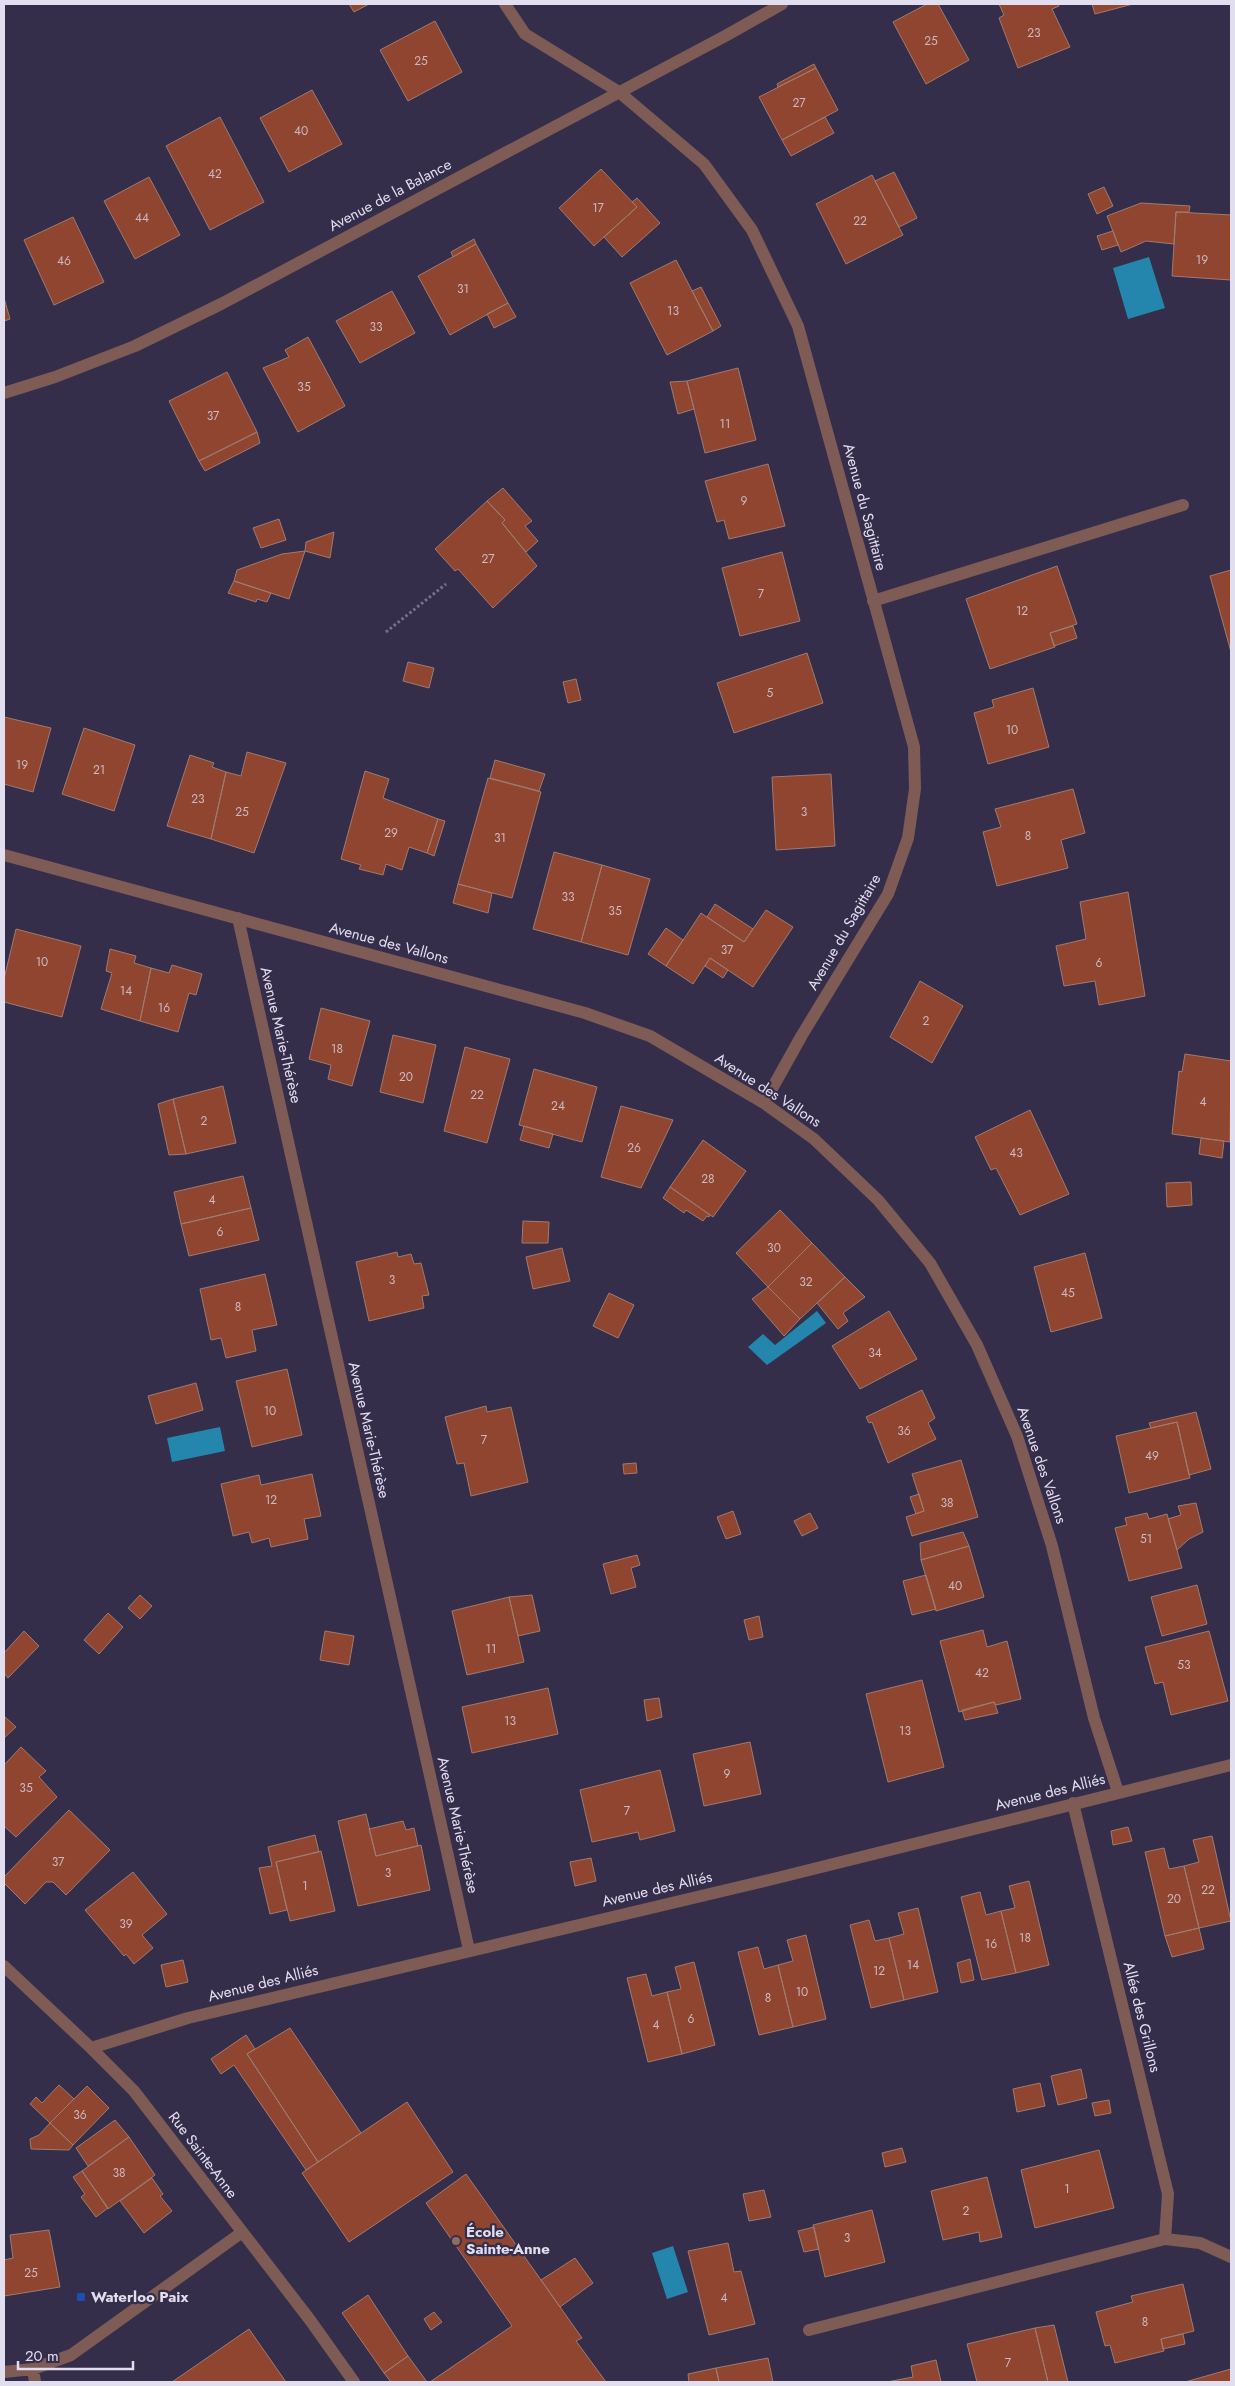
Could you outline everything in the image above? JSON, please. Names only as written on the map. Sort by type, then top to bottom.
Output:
[{"type":"street","name":"Avenue du Sagittaire","points":[[505,4],[525,34],[619,92],[704,164],[752,230],[798,326],[914,747],[915,789],[908,838],[888,894],[802,1035],[764,1103]]},
{"type":"street","name":"Avenue de la Balance","points":[[4,393],[55,377],[134,346],[221,304],[782,4]]},
{"type":"street","points":[[873,601],[1183,505]]},
{"type":"street","name":"Avenue des Vallons","points":[[4,855],[603,1020],[650,1036],[764,1103],[814,1139],[878,1200],[930,1263],[977,1345],[1017,1436],[1052,1546],[1094,1718],[1118,1792]]},
{"type":"street","name":"Avenue Marie-Thérèse","points":[[238,918],[469,1950]]},
{"type":"street","name":"Avenue des Alliés","points":[[91,2048],[188,2018],[777,1878],[1231,1765]]},
{"type":"street","name":"Allée des Grillons","points":[[1073,1803],[1168,2194],[1165,2239]]},
{"type":"street","name":"Rue Sainte-Anne","points":[[4,1966],[91,2048],[134,2092],[200,2175],[241,2233],[310,2320],[354,2382]]},
{"type":"street","points":[[4,2372],[33,2368],[71,2355],[241,2233]]},
{"type":"street","points":[[809,2330],[1165,2239],[1200,2243],[1231,2257]]},
{"type":"street","points":[[33,2368],[34,2382]]},
{"type":"path","points":[[386,632],[446,584]]},
{"type":"water","points":[[1149,257],[1165,308],[1128,319],[1113,268]]},
{"type":"water","points":[[817,1311],[826,1323],[767,1365],[748,1347],[763,1334],[775,1345]]},
{"type":"water","points":[[220,1427],[225,1451],[172,1462],[167,1438]]},
{"type":"water","points":[[673,2246],[688,2292],[667,2299],[652,2253]]},
{"type":"building","points":[[349,4],[369,4],[354,12]]},
{"type":"building","points":[[927,4],[938,4],[969,60],[926,84],[893,22]]},
{"type":"building","points":[[999,4],[1058,4],[1059,6],[1052,9],[1070,47],[1018,68],[999,18],[1004,15]]},
{"type":"building","points":[[1092,4],[1133,4],[1095,14]]},
{"type":"building","points":[[435,21],[462,72],[408,101],[380,50]]},
{"type":"building","points":[[814,64],[816,68],[778,87],[777,84]]},
{"type":"building","points":[[816,68],[838,110],[782,140],[759,97]]},
{"type":"building","points":[[312,90],[342,144],[289,172],[260,118]]},
{"type":"building","points":[[220,117],[264,202],[210,230],[166,146]]},
{"type":"building","points":[[825,117],[834,133],[791,156],[782,140]]},
{"type":"building","points":[[601,169],[637,207],[594,246],[559,208]]},
{"type":"building","points":[[894,172],[917,218],[899,227],[875,181]]},
{"type":"building","points":[[872,175],[903,235],[846,264],[816,204]]},
{"type":"building","points":[[149,177],[180,235],[135,259],[104,201]]},
{"type":"building","points":[[1104,187],[1113,206],[1097,214],[1088,194]]},
{"type":"building","points":[[637,198],[660,223],[622,257],[604,237],[637,207],[632,202]]},
{"type":"building","points":[[1141,203],[1190,206],[1189,212],[1176,212],[1174,244],[1146,241],[1121,252],[1107,216]]},
{"type":"building","points":[[1176,212],[1231,215],[1231,280],[1172,276]]},
{"type":"building","points":[[73,217],[104,282],[54,305],[24,240]]},
{"type":"building","points":[[1113,231],[1118,245],[1102,250],[1097,236]]},
{"type":"building","points":[[474,239],[476,244],[453,257],[451,252]]},
{"type":"building","points":[[476,244],[508,303],[450,335],[418,276]]},
{"type":"building","points":[[676,260],[713,331],[667,355],[630,283]]},
{"type":"building","points":[[701,287],[721,326],[713,331],[692,291]]},
{"type":"building","points":[[392,291],[415,333],[360,363],[336,321]]},
{"type":"building","points":[[4,298],[10,319],[4,321]]},
{"type":"building","points":[[508,303],[516,317],[494,328],[487,314]]},
{"type":"building","points":[[308,337],[345,406],[298,432],[263,368],[289,357],[285,350]]},
{"type":"building","points":[[738,368],[756,440],[705,453],[687,381]]},
{"type":"building","points":[[227,372],[257,432],[199,461],[169,401]]},
{"type":"building","points":[[687,381],[694,409],[678,414],[670,382]]},
{"type":"building","points":[[257,432],[260,443],[205,471],[199,461]]},
{"type":"building","points":[[768,464],[785,526],[729,539],[724,520],[717,522],[705,481]]},
{"type":"building","points":[[503,488],[532,521],[525,526],[538,541],[526,552],[502,523],[505,520],[487,501]]},
{"type":"building","points":[[487,501],[505,520],[502,523],[537,566],[493,608],[458,569],[455,571],[435,549]]},
{"type":"building","points":[[279,519],[286,540],[261,548],[253,528]]},
{"type":"building","points":[[334,532],[330,558],[305,551],[306,542]]},
{"type":"building","points":[[305,551],[289,599],[234,581],[237,570],[282,554]]},
{"type":"building","points":[[782,552],[800,621],[740,636],[722,568]]},
{"type":"building","points":[[1057,566],[1077,624],[1050,633],[1055,647],[990,669],[966,599]]},
{"type":"building","points":[[1231,570],[1231,652],[1210,576]]},
{"type":"building","points":[[234,581],[271,593],[267,602],[257,599],[256,602],[228,593]]},
{"type":"building","points":[[1073,626],[1077,638],[1054,646],[1050,633]]},
{"type":"building","points":[[807,653],[823,703],[734,733],[717,683]]},
{"type":"building","points":[[408,662],[434,668],[429,688],[403,681]]},
{"type":"building","points":[[576,679],[581,700],[568,703],[563,682]]},
{"type":"building","points":[[1033,688],[1049,747],[988,764],[974,713],[994,707],[992,700]]},
{"type":"building","points":[[4,717],[51,728],[33,792],[4,784]]},
{"type":"building","points":[[84,728],[135,745],[114,811],[62,794]]},
{"type":"building","points":[[247,752],[286,763],[254,853],[211,839],[226,772],[241,776]]},
{"type":"building","points":[[190,755],[214,763],[212,767],[226,772],[211,839],[167,826]]},
{"type":"building","points":[[495,760],[545,774],[539,791],[490,778]]},
{"type":"building","points":[[365,771],[389,779],[383,798],[438,819],[427,853],[409,847],[402,870],[386,864],[383,875],[359,869],[361,865],[341,859]]},
{"type":"building","points":[[831,774],[835,846],[776,850],[772,777]]},
{"type":"building","points":[[488,778],[541,792],[512,898],[458,884]]},
{"type":"building","points":[[1073,789],[1085,833],[1061,840],[1068,868],[997,886],[983,832],[1001,827],[995,809]]},
{"type":"building","points":[[438,819],[445,821],[434,856],[427,853]]},
{"type":"building","points":[[554,852],[602,865],[581,942],[533,929]]},
{"type":"building","points":[[602,865],[650,879],[628,955],[581,942]]},
{"type":"building","points":[[458,884],[492,893],[488,913],[453,903]]},
{"type":"building","points":[[1128,892],[1145,996],[1099,1005],[1095,981],[1064,986],[1056,946],[1086,939],[1080,902]]},
{"type":"building","points":[[715,904],[753,929],[744,942],[707,917]]},
{"type":"building","points":[[766,910],[793,927],[753,987],[710,958],[693,984],[666,966],[701,913],[744,942]]},
{"type":"building","points":[[666,928],[683,940],[666,966],[648,954]]},
{"type":"building","points":[[16,929],[81,946],[62,1017],[4,1002],[4,979]]},
{"type":"building","points":[[110,949],[136,956],[134,963],[151,968],[140,1021],[101,1009],[112,973],[106,971]]},
{"type":"building","points":[[710,958],[728,970],[723,978],[705,966]]},
{"type":"building","points":[[172,965],[202,974],[196,995],[189,993],[178,1032],[140,1021],[151,968],[169,973]]},
{"type":"building","points":[[920,981],[963,1006],[932,1063],[890,1037]]},
{"type":"building","points":[[321,1008],[370,1021],[352,1086],[328,1079],[331,1065],[309,1059]]},
{"type":"building","points":[[393,1035],[436,1045],[423,1103],[380,1092]]},
{"type":"building","points":[[465,1047],[510,1059],[487,1143],[444,1131]]},
{"type":"building","points":[[1185,1054],[1231,1061],[1230,1142],[1172,1134],[1179,1071],[1182,1072]]},
{"type":"building","points":[[534,1069],[597,1087],[582,1142],[519,1125]]},
{"type":"building","points":[[223,1086],[236,1143],[186,1154],[173,1099]]},
{"type":"building","points":[[173,1099],[186,1154],[169,1155],[158,1104]]},
{"type":"building","points":[[621,1106],[673,1120],[641,1188],[601,1177]]},
{"type":"building","points":[[1030,1110],[1069,1194],[1020,1215],[996,1168],[991,1170],[975,1137]]},
{"type":"building","points":[[524,1126],[553,1134],[549,1148],[520,1140]]},
{"type":"building","points":[[1201,1138],[1224,1141],[1222,1158],[1199,1154]]},
{"type":"building","points":[[703,1140],[746,1171],[713,1217],[670,1187]]},
{"type":"building","points":[[243,1176],[251,1208],[181,1224],[174,1192]]},
{"type":"building","points":[[1191,1182],[1192,1205],[1167,1207],[1166,1183]]},
{"type":"building","points":[[670,1187],[710,1215],[709,1217],[707,1216],[703,1221],[686,1210],[684,1213],[663,1198]]},
{"type":"building","points":[[251,1208],[259,1240],[189,1256],[181,1224]]},
{"type":"building","points":[[780,1210],[812,1243],[768,1287],[736,1253]]},
{"type":"building","points":[[523,1221],[549,1222],[548,1243],[522,1243]]},
{"type":"building","points":[[812,1243],[845,1277],[800,1319],[768,1287]]},
{"type":"building","points":[[562,1248],[570,1281],[533,1289],[526,1257]]},
{"type":"building","points":[[397,1252],[398,1257],[411,1254],[414,1264],[421,1263],[429,1295],[422,1296],[424,1308],[369,1321],[356,1262]]},
{"type":"building","points":[[1085,1253],[1102,1318],[1051,1332],[1034,1267]]},
{"type":"building","points":[[265,1274],[277,1325],[252,1330],[256,1351],[226,1358],[221,1338],[211,1340],[200,1289]]},
{"type":"building","points":[[845,1277],[865,1297],[843,1313],[848,1321],[838,1329],[817,1303]]},
{"type":"building","points":[[768,1287],[800,1319],[784,1336],[752,1299]]},
{"type":"building","points":[[609,1293],[634,1305],[618,1338],[593,1326]]},
{"type":"building","points":[[889,1311],[917,1359],[860,1389],[832,1346]]},
{"type":"building","points":[[287,1369],[302,1435],[252,1447],[236,1381]]},
{"type":"building","points":[[196,1383],[203,1410],[156,1424],[148,1396]]},
{"type":"building","points":[[922,1390],[935,1418],[928,1423],[936,1439],[888,1463],[872,1422],[869,1423],[866,1417]]},
{"type":"building","points":[[486,1406],[487,1412],[511,1407],[528,1482],[471,1496],[464,1463],[457,1464],[445,1417]]},
{"type":"building","points":[[1196,1412],[1211,1469],[1189,1475],[1177,1422],[1151,1428],[1149,1423]]},
{"type":"building","points":[[1177,1422],[1190,1478],[1129,1493],[1116,1436]]},
{"type":"building","points":[[961,1460],[978,1517],[912,1536],[906,1517],[924,1511],[912,1474]]},
{"type":"building","points":[[636,1463],[637,1473],[624,1474],[623,1464]]},
{"type":"building","points":[[312,1474],[321,1516],[304,1519],[308,1539],[271,1547],[269,1538],[252,1543],[249,1532],[233,1536],[221,1484],[259,1475],[261,1485]]},
{"type":"building","points":[[919,1494],[924,1511],[916,1514],[910,1497]]},
{"type":"building","points":[[1196,1503],[1203,1532],[1189,1539],[1177,1550],[1168,1519],[1181,1515],[1178,1506]]},
{"type":"building","points":[[733,1511],[741,1534],[726,1539],[717,1517]]},
{"type":"building","points":[[810,1513],[818,1528],[802,1536],[794,1521]]},
{"type":"building","points":[[1147,1513],[1149,1519],[1167,1514],[1182,1568],[1129,1581],[1115,1528],[1127,1525],[1125,1518]]},
{"type":"building","points":[[963,1532],[969,1546],[921,1560],[920,1543]]},
{"type":"building","points":[[969,1546],[984,1597],[936,1611],[921,1560]]},
{"type":"building","points":[[637,1555],[640,1565],[631,1568],[636,1587],[611,1594],[603,1564]]},
{"type":"building","points":[[926,1575],[936,1609],[912,1615],[903,1581]]},
{"type":"building","points":[[1197,1585],[1207,1624],[1162,1636],[1151,1597]]},
{"type":"building","points":[[140,1595],[152,1606],[140,1619],[128,1608]]},
{"type":"building","points":[[532,1595],[540,1631],[518,1636],[509,1597]]},
{"type":"building","points":[[509,1597],[524,1662],[467,1675],[452,1611]]},
{"type":"building","points":[[108,1613],[123,1627],[99,1654],[84,1640]]},
{"type":"building","points":[[759,1616],[763,1637],[749,1640],[744,1620]]},
{"type":"building","points":[[983,1630],[987,1647],[1007,1641],[1021,1699],[996,1705],[994,1702],[959,1712],[940,1641]]},
{"type":"building","points":[[24,1631],[39,1646],[8,1678],[4,1673],[4,1653]]},
{"type":"building","points":[[325,1631],[354,1636],[349,1665],[320,1660]]},
{"type":"building","points":[[1209,1631],[1228,1701],[1171,1715],[1163,1682],[1155,1684],[1145,1647]]},
{"type":"building","points":[[922,1680],[944,1767],[888,1782],[866,1694]]},
{"type":"building","points":[[548,1688],[558,1734],[472,1753],[462,1707]]},
{"type":"building","points":[[659,1698],[662,1717],[647,1721],[644,1700]]},
{"type":"building","points":[[994,1702],[998,1713],[965,1720],[962,1710]]},
{"type":"building","points":[[4,1716],[16,1727],[4,1738]]},
{"type":"building","points":[[750,1742],[761,1794],[704,1806],[693,1754]]},
{"type":"building","points":[[21,1747],[46,1771],[39,1777],[57,1797],[16,1837],[4,1826],[4,1765]]},
{"type":"building","points":[[660,1770],[675,1831],[640,1840],[638,1832],[592,1842],[580,1790]]},
{"type":"building","points":[[69,1810],[110,1850],[66,1895],[53,1882],[46,1882],[25,1904],[4,1883],[4,1877]]},
{"type":"building","points":[[366,1814],[376,1856],[421,1845],[430,1890],[358,1906],[338,1821]]},
{"type":"building","points":[[403,1821],[406,1830],[414,1828],[418,1846],[376,1856],[369,1829]]},
{"type":"building","points":[[1128,1827],[1132,1841],[1113,1845],[1111,1831]]},
{"type":"building","points":[[315,1835],[319,1852],[276,1862],[287,1910],[270,1914],[259,1868],[272,1866],[268,1847]]},
{"type":"building","points":[[1212,1836],[1231,1921],[1199,1928],[1184,1866],[1199,1862],[1193,1840]]},
{"type":"building","points":[[1164,1848],[1169,1869],[1184,1866],[1199,1928],[1165,1936],[1145,1852]]},
{"type":"building","points":[[321,1851],[335,1911],[290,1921],[276,1862]]},
{"type":"building","points":[[591,1858],[596,1881],[575,1886],[570,1862]]},
{"type":"building","points":[[133,1872],[167,1914],[142,1935],[153,1948],[134,1964],[126,1954],[124,1956],[85,1910]]},
{"type":"building","points":[[1029,1881],[1049,1965],[1016,1973],[1001,1911],[1015,1908],[1009,1886]]},
{"type":"building","points":[[980,1892],[986,1915],[1001,1911],[1016,1973],[982,1980],[961,1897]]},
{"type":"building","points":[[918,1908],[938,1992],[904,2000],[889,1938],[904,1934],[898,1913]]},
{"type":"building","points":[[869,1920],[875,1941],[889,1938],[904,2000],[871,2008],[850,1925]]},
{"type":"building","points":[[1199,1928],[1204,1949],[1172,1957],[1165,1936]]},
{"type":"building","points":[[806,1935],[826,2019],[793,2027],[778,1965],[793,1961],[787,1940]]},
{"type":"building","points":[[758,1947],[764,1969],[778,1965],[793,2027],[759,2035],[738,1952]]},
{"type":"building","points":[[970,1959],[974,1980],[961,1983],[957,1963]]},
{"type":"building","points":[[183,1960],[188,1982],[166,1987],[161,1965]]},
{"type":"building","points":[[694,1962],[715,2045],[682,2054],[667,1992],[681,1989],[675,1967]]},
{"type":"building","points":[[646,1974],[652,1996],[667,1992],[682,2054],[648,2062],[627,1978]]},
{"type":"building","points":[[290,2028],[361,2133],[318,2162],[247,2054]]},
{"type":"building","points":[[246,2035],[255,2049],[247,2054],[318,2162],[306,2170],[234,2065],[221,2074],[211,2059]]},
{"type":"building","points":[[1081,2069],[1087,2098],[1058,2105],[1051,2076]]},
{"type":"building","points":[[1040,2083],[1045,2106],[1017,2112],[1013,2089]]},
{"type":"building","points":[[59,2085],[74,2099],[50,2123],[30,2104],[36,2097],[42,2103]]},
{"type":"building","points":[[87,2086],[109,2108],[73,2145],[50,2123]]},
{"type":"building","points":[[1109,2100],[1111,2113],[1095,2116],[1092,2103]]},
{"type":"building","points":[[407,2102],[453,2172],[349,2242],[302,2173]]},
{"type":"building","points":[[115,2120],[129,2137],[88,2166],[76,2148]]},
{"type":"building","points":[[50,2123],[73,2145],[69,2150],[31,2149],[30,2139],[39,2135]]},
{"type":"building","points":[[129,2137],[155,2175],[108,2209],[82,2171]]},
{"type":"building","points":[[902,2148],[906,2162],[885,2167],[882,2153]]},
{"type":"building","points":[[1099,2150],[1114,2208],[1035,2228],[1021,2170]]},
{"type":"building","points":[[82,2171],[108,2208],[96,2217],[81,2197],[85,2194],[73,2177]]},
{"type":"building","points":[[466,2174],[582,2338],[576,2341],[606,2382],[430,2382],[512,2326],[426,2203]]},
{"type":"building","points":[[987,2177],[1002,2237],[980,2242],[979,2232],[943,2240],[931,2191]]},
{"type":"building","points":[[152,2178],[163,2194],[160,2196],[172,2211],[144,2233],[120,2201]]},
{"type":"building","points":[[764,2190],[771,2217],[749,2221],[743,2194]]},
{"type":"building","points":[[872,2210],[885,2262],[825,2277],[813,2225]]},
{"type":"building","points":[[814,2227],[819,2249],[804,2252],[798,2231]]},
{"type":"building","points":[[49,2230],[60,2287],[4,2296],[4,2260],[13,2258],[10,2235]]},
{"type":"building","points":[[728,2243],[734,2272],[741,2271],[755,2324],[709,2335],[688,2251]]},
{"type":"building","points":[[575,2258],[593,2283],[560,2307],[541,2280]]},
{"type":"building","points":[[1183,2284],[1194,2331],[1161,2339],[1164,2351],[1115,2363],[1110,2345],[1105,2346],[1096,2312],[1133,2302],[1131,2296]]},
{"type":"building","points":[[368,2295],[408,2356],[384,2373],[342,2313]]},
{"type":"building","points":[[434,2312],[442,2322],[431,2330],[424,2319]]},
{"type":"building","points":[[1054,2325],[1068,2382],[1048,2382],[1035,2328]]},
{"type":"building","points":[[1035,2328],[1048,2382],[977,2382],[967,2344]]},
{"type":"building","points":[[249,2329],[286,2382],[172,2382]]},
{"type":"building","points":[[1183,2334],[1185,2344],[1163,2349],[1161,2339]]},
{"type":"building","points":[[408,2356],[427,2382],[391,2382],[384,2373]]},
{"type":"building","points":[[768,2358],[773,2382],[719,2382],[716,2368]]},
{"type":"building","points":[[936,2360],[941,2382],[887,2382],[913,2377],[911,2366]]},
{"type":"building","points":[[716,2368],[719,2382],[689,2382],[688,2374]]},
{"type":"building","points":[[1231,2369],[1231,2382],[1185,2382]]},
{"type":"place","name":"École Sainte-Anne","points":[[456,2241]]},
{"type":"place","name":"Waterloo Paix","points":[[81,2297]]}]
